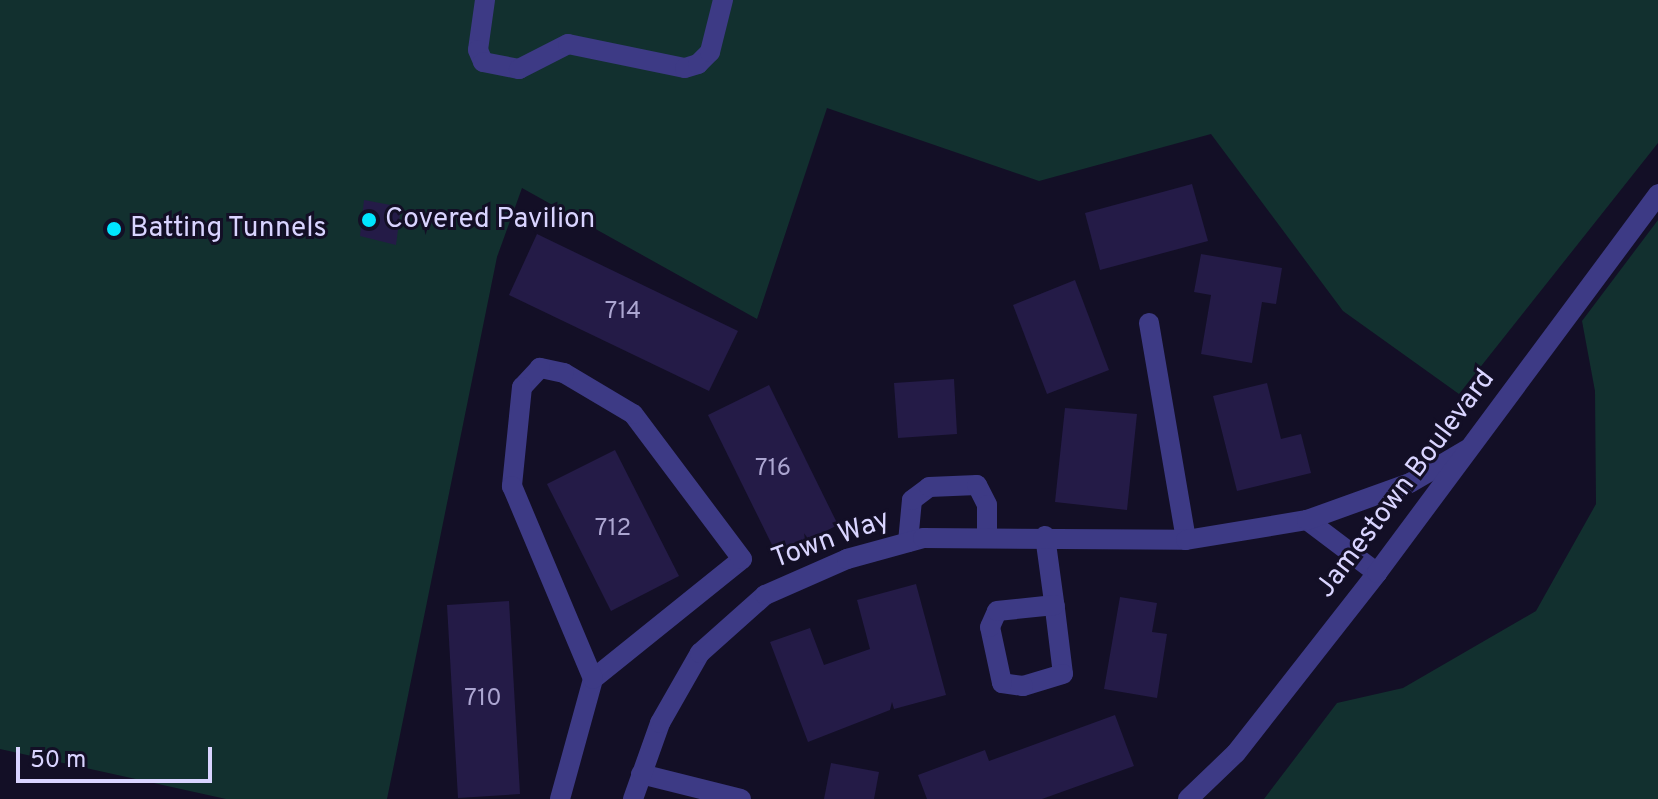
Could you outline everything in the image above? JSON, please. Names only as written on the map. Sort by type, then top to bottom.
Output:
[{"type":"street","points":[[485,0],[478,31],[483,62],[519,69],[568,44],[685,68],[698,64],[710,52],[723,0]]},
{"type":"street","name":"Jamestown Boulevard","points":[[1188,799],[1236,753],[1377,573],[1658,194]]},
{"type":"street","points":[[1149,323],[1186,540]]},
{"type":"street","points":[[560,799],[593,679],[742,559],[633,414],[564,373],[540,368],[522,387],[512,486],[593,679]]},
{"type":"street","name":"Town Way","points":[[633,799],[660,723],[700,653],[765,595],[908,542],[1045,536],[1186,540],[1307,520],[1410,483],[1466,450]]},
{"type":"street","points":[[908,542],[912,500],[945,486],[984,491],[987,537]]},
{"type":"street","points":[[1307,520],[1377,573]]},
{"type":"street","points":[[1045,536],[1055,605],[1063,674],[1023,686],[1002,683],[990,627],[1005,606],[1055,605]]},
{"type":"street","points":[[641,774],[741,799]]},
{"type":"green space","points":[[0,0],[1658,0],[1658,143],[1459,394],[1343,311],[1211,134],[1039,181],[827,108],[757,319],[522,188],[497,257],[387,799],[226,799],[0,749]]},
{"type":"green space","points":[[1658,220],[1658,799],[1264,799],[1337,703],[1403,688],[1536,611],[1596,504],[1595,391],[1582,321]]},
{"type":"building","points":[[1192,184],[1208,241],[1100,270],[1085,213]]},
{"type":"building","points":[[364,200],[401,207],[396,245],[360,236]]},
{"type":"building","points":[[537,234],[738,331],[709,391],[509,295]]},
{"type":"building","points":[[1201,254],[1282,268],[1276,304],[1262,302],[1252,363],[1201,354],[1211,295],[1194,292]]},
{"type":"building","points":[[1075,280],[1109,370],[1047,394],[1013,305]]},
{"type":"building","points":[[954,379],[957,434],[898,438],[894,383]]},
{"type":"building","points":[[1267,383],[1281,439],[1301,434],[1311,473],[1237,491],[1213,396]]},
{"type":"building","points":[[769,385],[838,525],[777,555],[708,415]]},
{"type":"building","points":[[1065,408],[1137,414],[1127,510],[1055,502]]},
{"type":"building","points":[[615,450],[679,576],[611,611],[547,484]]},
{"type":"building","points":[[916,584],[946,695],[894,709],[892,702],[890,710],[808,742],[770,642],[810,628],[824,665],[870,649],[857,600]]},
{"type":"building","points":[[1120,597],[1157,603],[1152,632],[1167,634],[1157,698],[1104,689]]},
{"type":"building","points":[[509,601],[520,794],[458,798],[447,605]]},
{"type":"building","points":[[1115,715],[1134,766],[1042,799],[927,799],[918,775],[985,750],[989,761]]},
{"type":"building","points":[[831,763],[879,772],[874,799],[824,799]]},
{"type":"place","name":"Covered Pavilion","points":[[369,220]]},
{"type":"place","name":"Batting Tunnels","points":[[114,229]]}]
